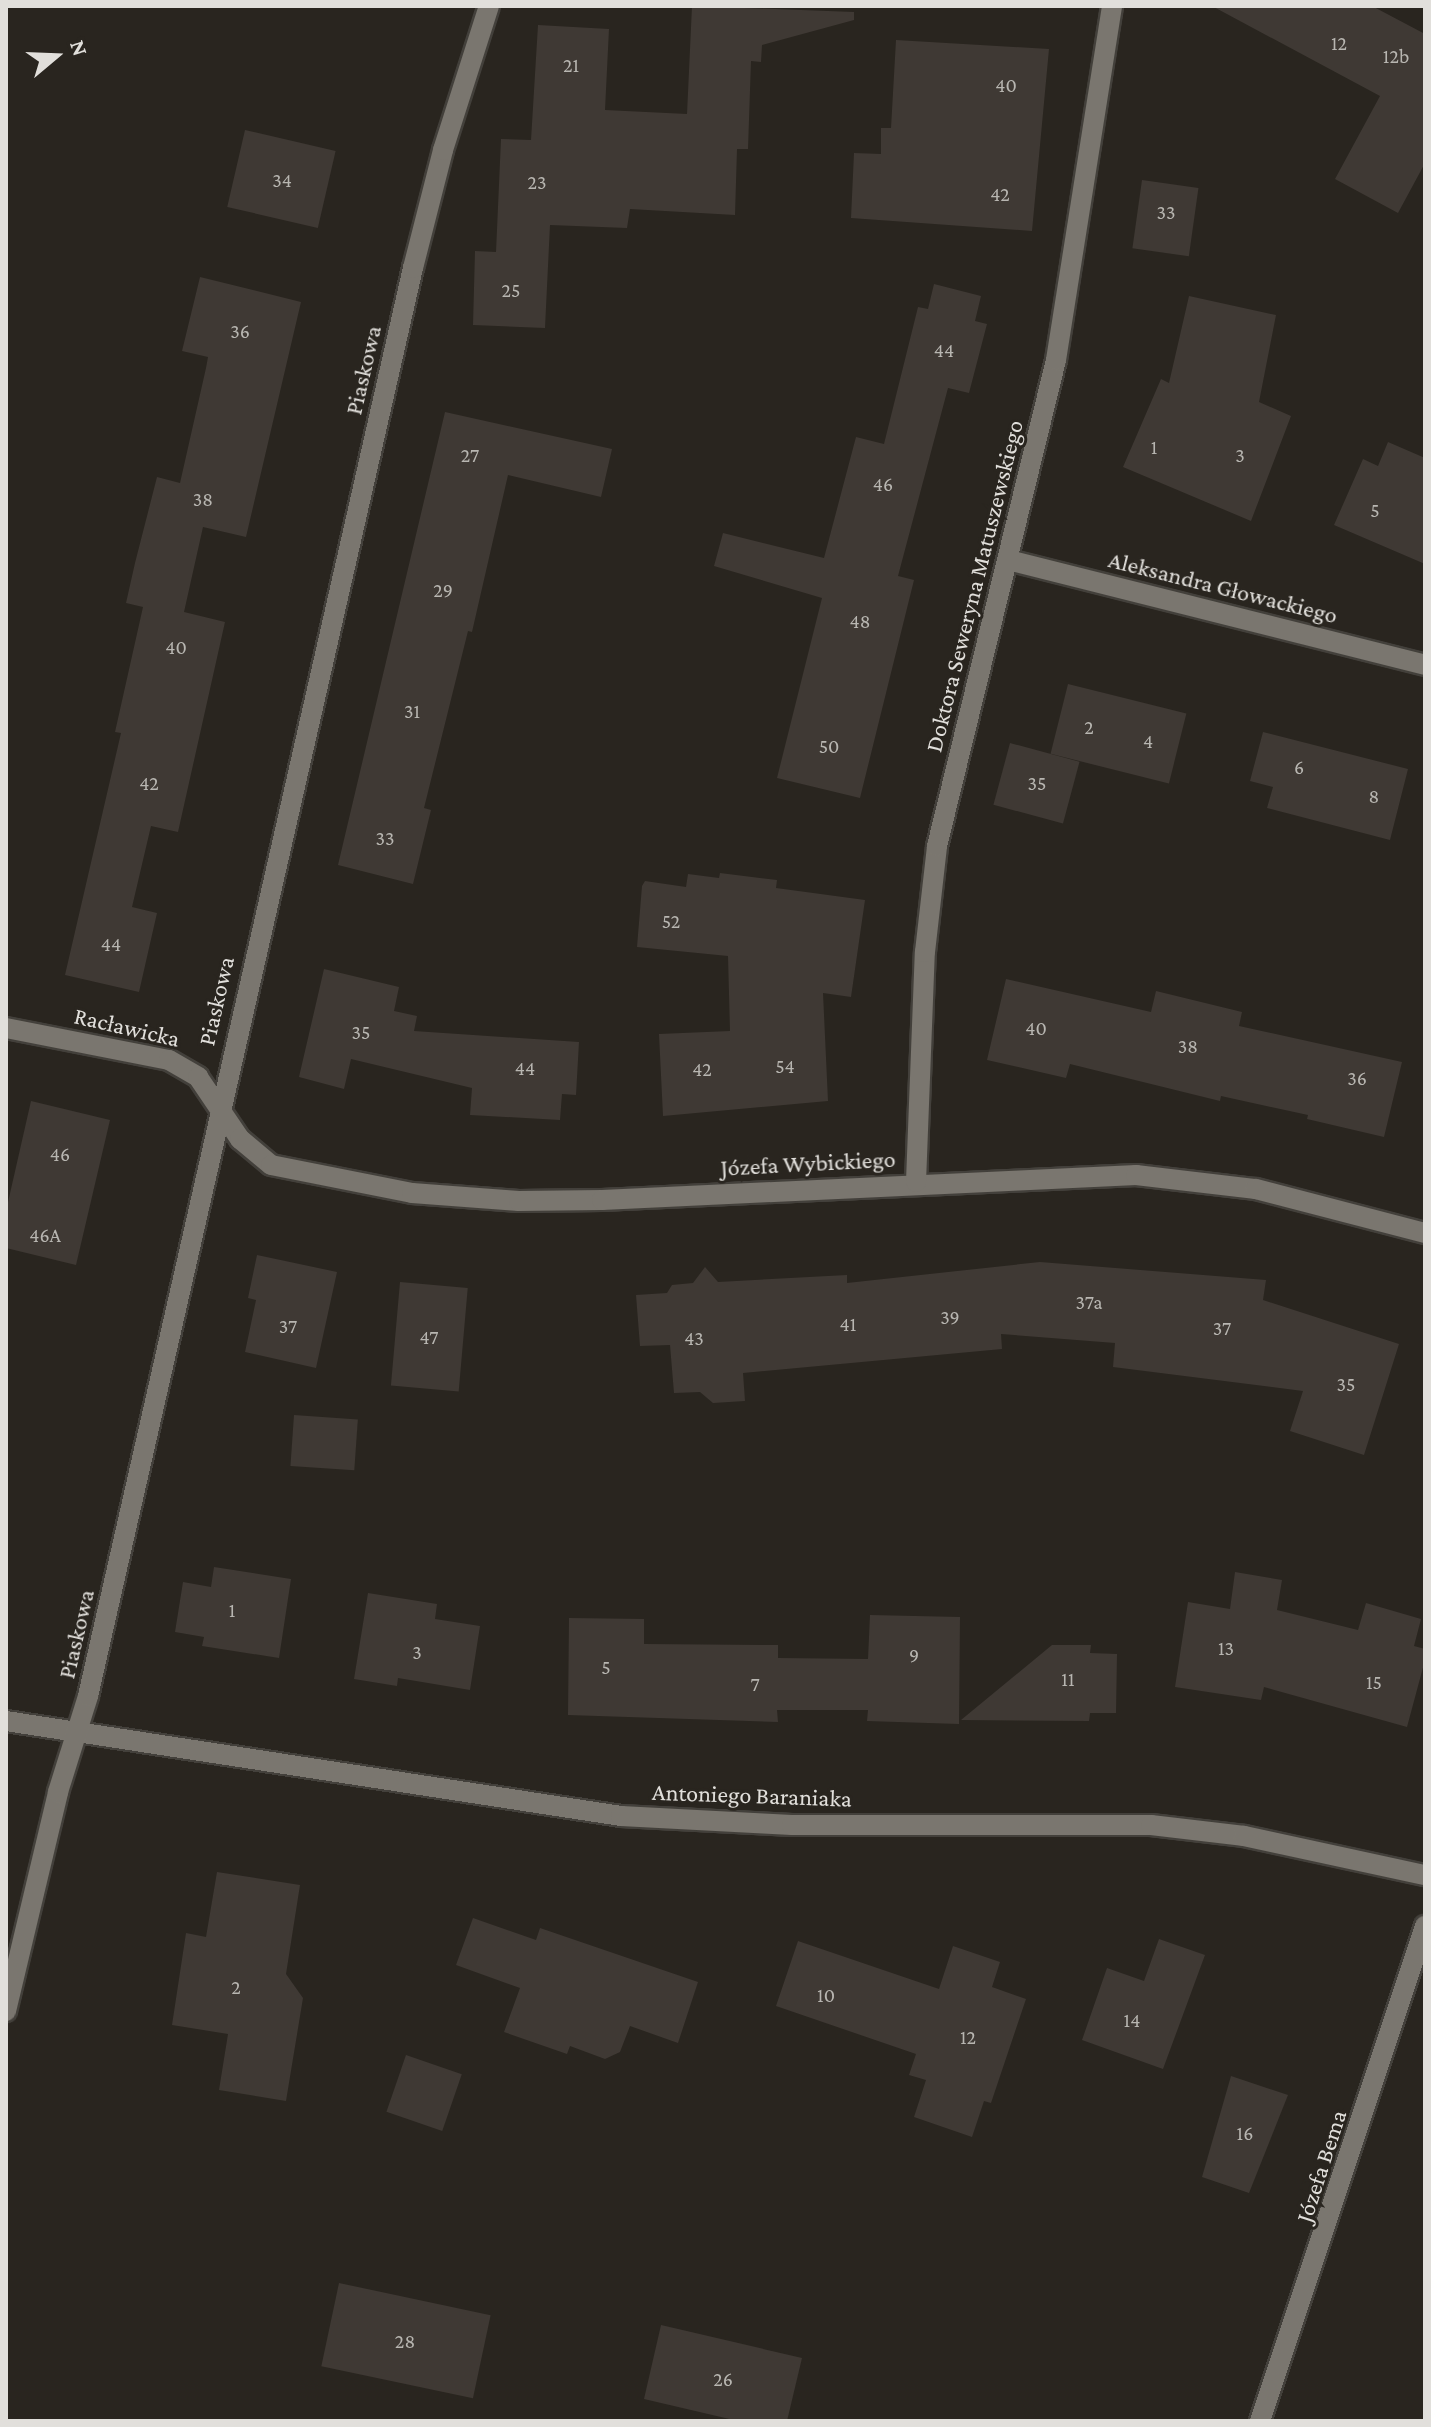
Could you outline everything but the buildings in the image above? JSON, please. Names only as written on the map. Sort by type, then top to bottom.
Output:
[{"type":"street","name":"Piaskowa","points":[[6,2011],[58,1792],[80,1729],[219,1106],[413,268],[447,136],[489,6]]},
{"type":"street","name":"Doktora Seweryna Matuszewskiego","points":[[916,1182],[922,997],[937,846],[1056,360],[1112,6]]},
{"type":"street","name":"Aleksandra Głowackiego","points":[[1008,560],[1425,665]]},
{"type":"street","name":"Racławicka","points":[[6,1028],[169,1060],[198,1077],[219,1106]]},
{"type":"street","name":"Józefa Wybickiego","points":[[219,1106],[240,1139],[271,1165],[412,1193],[589,1201],[1092,1174],[1179,1178],[1256,1189],[1425,1233]]},
{"type":"street","name":"Antoniego Baraniaka","points":[[6,1721],[80,1729],[569,1810],[739,1824],[1151,1825],[1244,1836],[1425,1875]]},
{"type":"street","name":"Józefa Bema","points":[[1260,2421],[1425,1926]]}]
